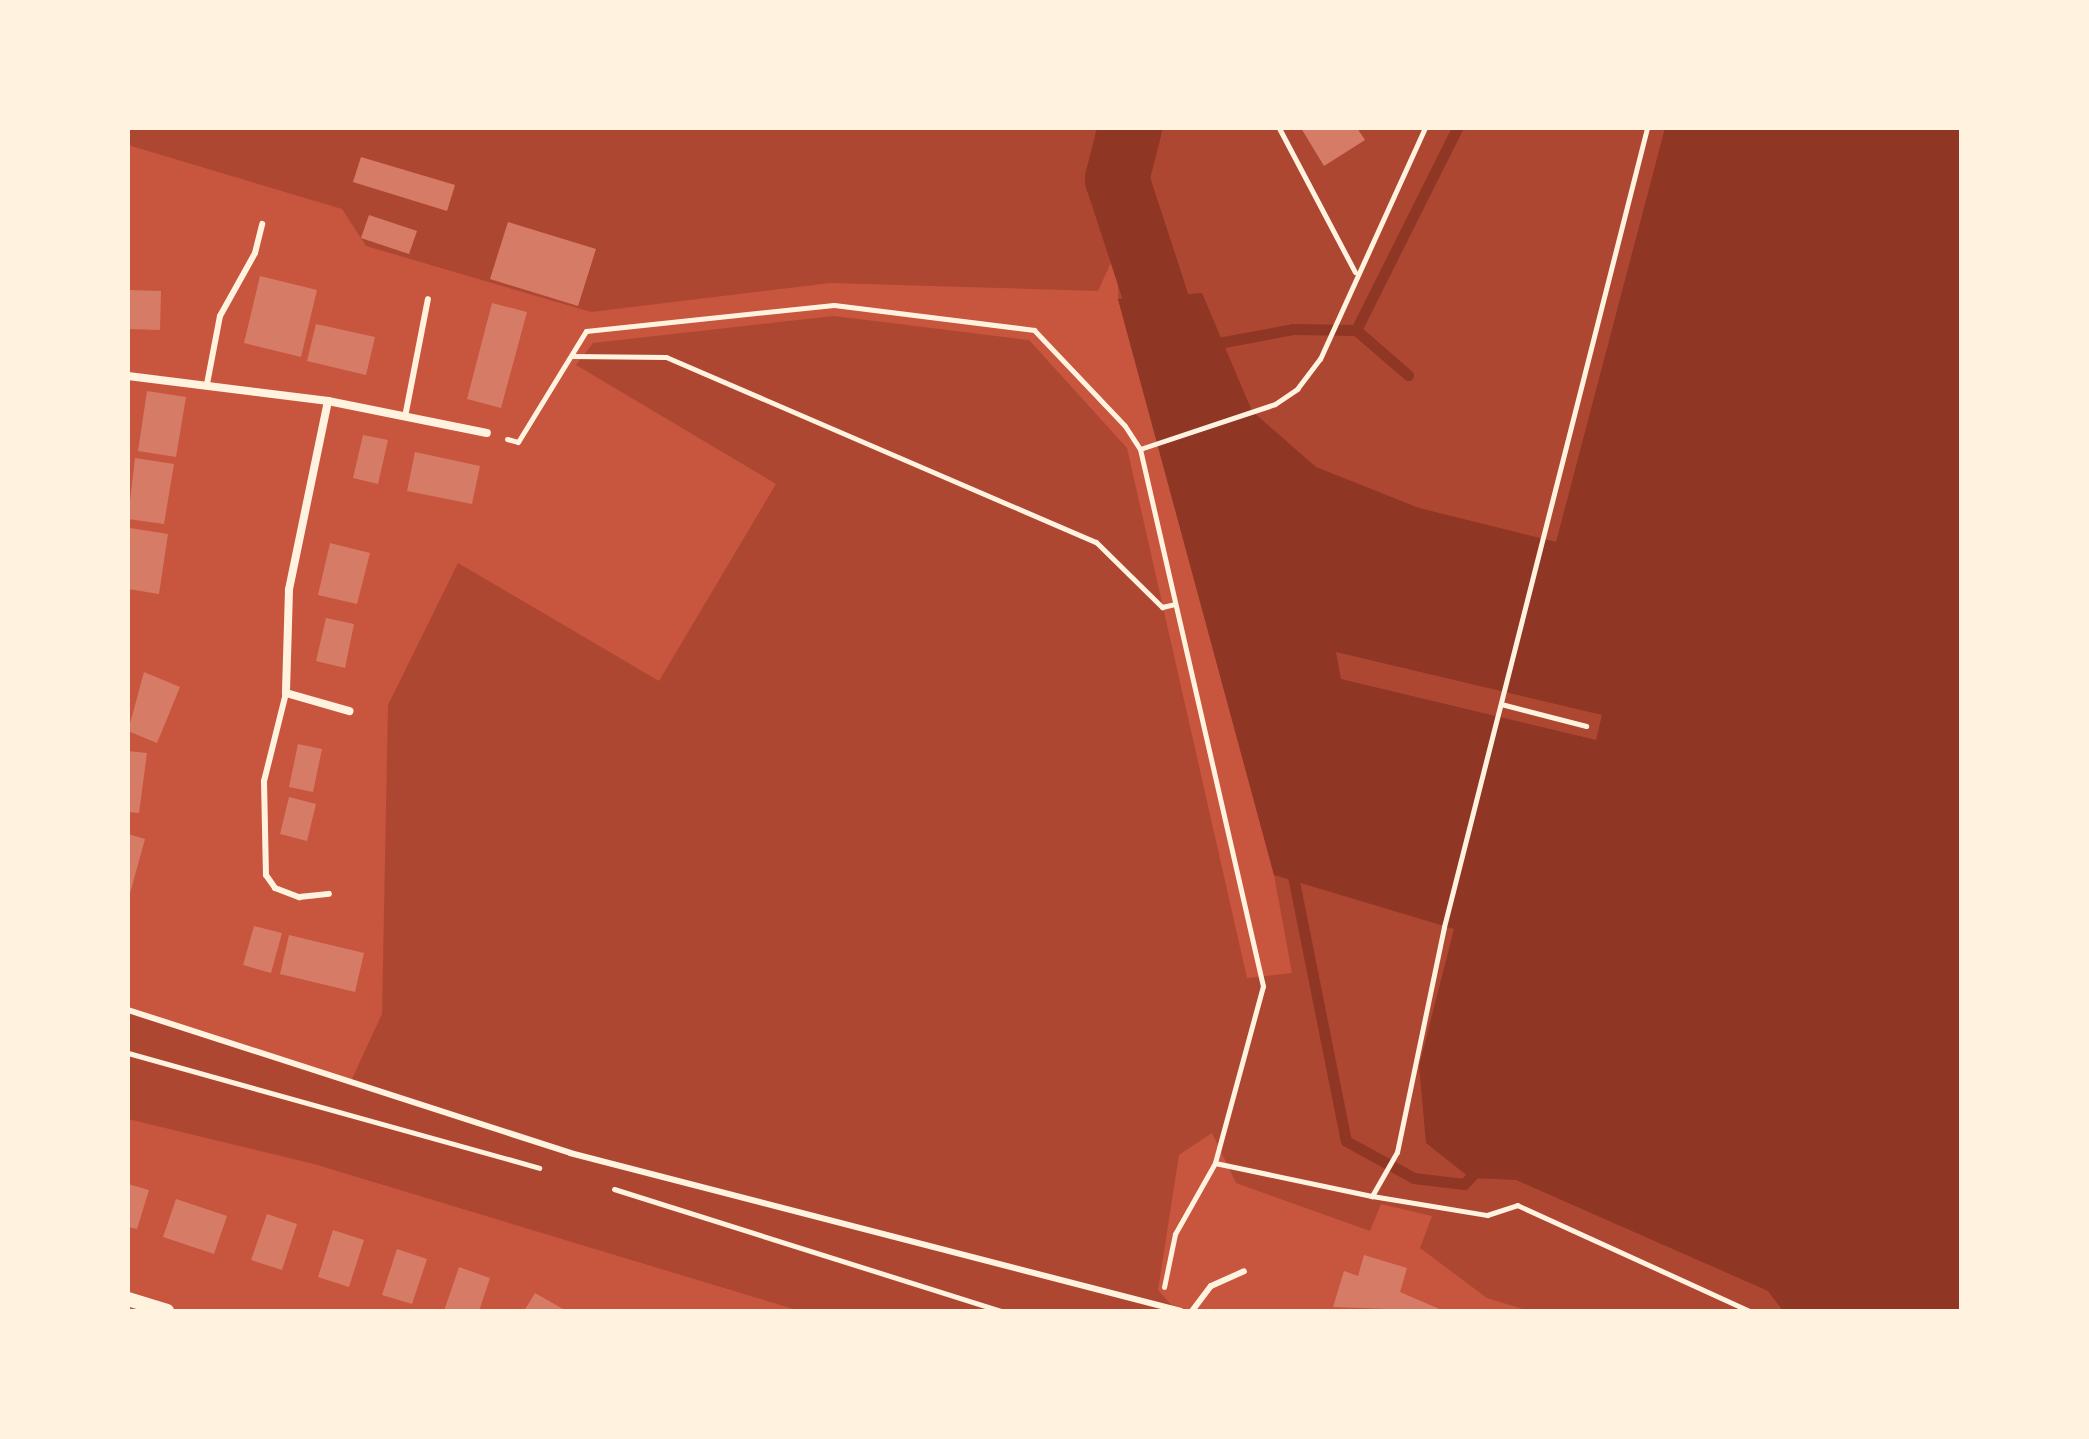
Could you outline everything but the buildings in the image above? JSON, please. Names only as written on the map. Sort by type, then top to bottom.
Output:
[{"type":"street","points":[[128,376],[229,386],[328,401],[487,433]]},
{"type":"street","points":[[328,401],[289,590],[286,693],[349,711]]},
{"type":"street","points":[[128,1299],[167,1311]]},
{"type":"lane","points":[[207,384],[220,316],[255,253],[262,224]]},
{"type":"lane","points":[[405,417],[428,299]]},
{"type":"lane","points":[[286,693],[264,781],[266,875],[275,888],[299,897],[329,894]]},
{"type":"lane","points":[[128,1010],[570,1153],[1181,1311]]},
{"type":"lane","points":[[1192,1311],[1211,1286],[1244,1271]]},
{"type":"path","points":[[1279,128],[1355,273]]},
{"type":"path","points":[[1140,449],[1275,404],[1320,359],[1355,273],[1425,128]]},
{"type":"path","points":[[1372,1196],[1397,1152],[1444,927],[1647,128]]},
{"type":"path","points":[[487,433],[518,442],[586,331],[834,305],[1034,330],[1140,449],[1263,986],[1215,1163],[1175,1234],[1160,1307]]},
{"type":"path","points":[[571,356],[666,357],[1096,542],[1162,607],[1175,604]]},
{"type":"path","points":[[1501,704],[1586,726]]},
{"type":"path","points":[[128,1053],[557,1173]]},
{"type":"path","points":[[1215,1163],[1372,1196],[1487,1215],[1517,1205],[1750,1311]]},
{"type":"path","points":[[602,1186],[1002,1311]]},
{"type":"shaded area","points":[[128,128],[1961,128],[1961,1311],[1529,1311],[1487,1298],[1420,1248],[1432,1216],[1381,1204],[1370,1231],[1236,1183],[1212,1133],[1179,1155],[1158,1290],[1177,1311],[800,1311],[314,1164],[128,1119],[128,1012],[350,1083],[382,1014],[388,705],[458,563],[659,681],[776,484],[576,365],[593,343],[834,316],[1029,340],[1127,448],[1247,978],[1292,973],[1274,875],[1118,299],[1118,247],[1098,291],[830,283],[591,312],[366,246],[342,209],[128,145]]},
{"type":"shaded area","points":[[1665,128],[1961,128],[1961,1311],[1783,1311],[1768,1291],[1516,1180],[1470,1178],[1426,1143],[1419,1066],[1454,929],[1274,875],[1118,299],[1202,293],[1252,411],[1316,467],[1419,508],[1556,542]],"holes":[[[1336,652],[1602,715],[1596,740],[1341,679]]]},
{"type":"waterway","points":[[1130,128],[1117,179],[1182,378]]},
{"type":"waterway","points":[[1213,344],[1293,329],[1356,330],[1457,128]]},
{"type":"waterway","points":[[1356,330],[1408,375]]},
{"type":"waterway","points":[[1291,866],[1346,1141],[1414,1178],[1464,1184],[1479,1168]]}]
